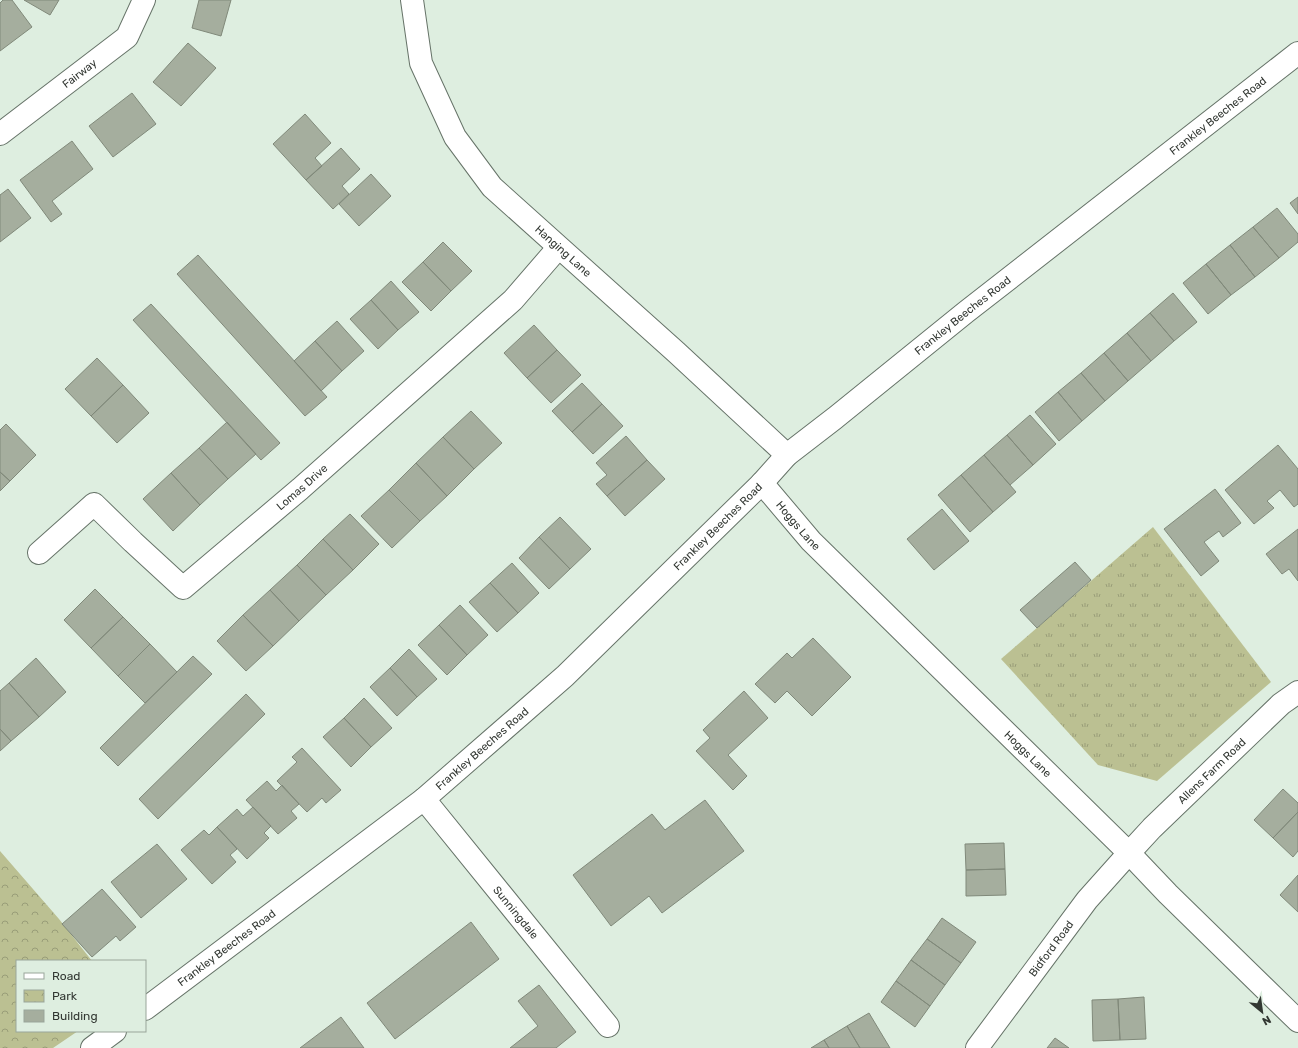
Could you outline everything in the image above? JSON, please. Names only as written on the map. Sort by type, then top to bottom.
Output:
[{"type":"street","name":"Fairway","points":[[0,134],[127,37],[144,0]]},
{"type":"street","name":"Hanging Lane","points":[[412,0],[421,64],[455,137],[492,187],[558,248],[681,357],[787,455]]},
{"type":"street","name":"Frankley Beeches Road","points":[[146,1008],[424,799],[565,676],[762,483],[787,455],[972,307],[1298,53]]},
{"type":"street","name":"Lomas Drive","points":[[39,553],[94,504],[183,588],[300,489],[512,300],[558,248]]},
{"type":"street","name":"Hoggs Lane","points":[[762,483],[811,541],[1298,1021]]},
{"type":"street","name":"Allens Farm Road","points":[[1129,853],[1152,828],[1276,710],[1298,692]]},
{"type":"street","name":"Sunningdale","points":[[424,799],[608,1026]]},
{"type":"street","name":"Bidford Road","points":[[977,1048],[1087,900],[1129,853]]},
{"type":"street","points":[[92,1048],[114,1032]]},
{"type":"green space","points":[[1153,527],[1271,682],[1157,781],[1098,765],[1001,659]]},
{"type":"green space","points":[[0,851],[59,919],[91,960],[16,960],[16,1032],[77,1032],[53,1048],[0,1048]]},
{"type":"building","points":[[3,0],[12,0],[32,27],[0,51],[0,3]]},
{"type":"building","points":[[24,0],[59,0],[50,15]]},
{"type":"building","points":[[199,0],[231,0],[221,36],[192,28]]},
{"type":"building","points":[[188,43],[216,68],[181,106],[153,82]]},
{"type":"building","points":[[132,93],[156,124],[113,157],[89,126]]},
{"type":"building","points":[[305,114],[331,143],[315,158],[322,166],[306,180],[273,144]]},
{"type":"building","points":[[72,141],[93,169],[52,201],[62,214],[51,222],[20,180]]},
{"type":"building","points":[[341,148],[360,169],[342,186],[349,194],[333,209],[306,180]]},
{"type":"building","points":[[371,174],[391,196],[359,226],[339,204]]},
{"type":"building","points":[[8,189],[31,218],[0,242],[0,195]]},
{"type":"building","points":[[1298,197],[1298,214],[1290,203]]},
{"type":"building","points":[[1277,208],[1298,234],[1298,242],[1279,258],[1253,227]]},
{"type":"building","points":[[1253,227],[1279,258],[1255,277],[1230,245]]},
{"type":"building","points":[[443,242],[472,271],[451,291],[423,262]]},
{"type":"building","points":[[1230,245],[1255,277],[1231,295],[1206,264]]},
{"type":"building","points":[[198,255],[327,397],[305,416],[177,274]]},
{"type":"building","points":[[423,262],[451,291],[431,311],[402,282]]},
{"type":"building","points":[[1206,264],[1231,295],[1208,314],[1183,283]]},
{"type":"building","points":[[391,281],[419,312],[398,330],[371,300]]},
{"type":"building","points":[[1173,293],[1197,322],[1174,341],[1150,313]]},
{"type":"building","points":[[371,300],[398,330],[378,349],[350,319]]},
{"type":"building","points":[[151,304],[280,443],[261,460],[133,320]]},
{"type":"building","points":[[1150,313],[1174,341],[1151,361],[1127,333]]},
{"type":"building","points":[[337,321],[364,351],[342,371],[315,341]]},
{"type":"building","points":[[534,325],[557,350],[527,378],[504,353]]},
{"type":"building","points":[[1127,333],[1151,361],[1128,381],[1104,353]]},
{"type":"building","points":[[315,341],[342,371],[321,391],[294,361]]},
{"type":"building","points":[[557,350],[581,375],[551,403],[527,378]]},
{"type":"building","points":[[1104,353],[1128,381],[1105,401],[1081,373]]},
{"type":"building","points":[[97,358],[123,385],[91,416],[65,389]]},
{"type":"building","points":[[1081,373],[1105,401],[1082,421],[1058,392]]},
{"type":"building","points":[[582,383],[602,404],[572,432],[552,411]]},
{"type":"building","points":[[123,385],[149,413],[117,443],[91,416]]},
{"type":"building","points":[[1058,392],[1082,421],[1059,441],[1035,412]]},
{"type":"building","points":[[602,404],[623,426],[593,454],[572,432]]},
{"type":"building","points":[[471,411],[502,443],[474,469],[443,437]]},
{"type":"building","points":[[1030,415],[1056,444],[1033,465],[1007,435]]},
{"type":"building","points":[[227,422],[256,454],[228,479],[199,448]]},
{"type":"building","points":[[6,424],[36,455],[10,481],[0,472],[0,430]]},
{"type":"building","points":[[1007,435],[1033,465],[1010,485],[984,455]]},
{"type":"building","points":[[626,436],[647,460],[607,496],[596,484],[607,475],[596,463]]},
{"type":"building","points":[[443,437],[474,469],[447,496],[416,463]]},
{"type":"building","points":[[1278,445],[1298,469],[1298,504],[1294,507],[1280,490],[1267,501],[1274,508],[1254,524],[1225,490]]},
{"type":"building","points":[[199,448],[228,479],[200,505],[171,473]]},
{"type":"building","points":[[984,455],[1016,492],[993,512],[961,475]]},
{"type":"building","points":[[647,460],[665,479],[625,516],[607,496]]},
{"type":"building","points":[[416,463],[447,496],[420,521],[389,490]]},
{"type":"building","points":[[0,472],[10,481],[0,491]]},
{"type":"building","points":[[171,473],[200,505],[173,531],[143,499]]},
{"type":"building","points":[[961,475],[993,512],[970,532],[938,495]]},
{"type":"building","points":[[1215,489],[1241,523],[1223,537],[1219,531],[1204,542],[1219,561],[1201,576],[1164,529]]},
{"type":"building","points":[[389,490],[420,521],[392,548],[361,516]]},
{"type":"building","points":[[942,509],[969,541],[934,570],[907,539]]},
{"type":"building","points":[[350,514],[379,544],[353,570],[323,539]]},
{"type":"building","points":[[560,517],[591,549],[570,569],[539,537]]},
{"type":"building","points":[[1298,529],[1298,581],[1289,569],[1282,574],[1266,554]]},
{"type":"building","points":[[539,537],[570,569],[549,589],[519,558]]},
{"type":"building","points":[[323,539],[353,570],[326,595],[297,565]]},
{"type":"building","points":[[1075,562],[1091,580],[1037,628],[1020,610]]},
{"type":"building","points":[[512,563],[539,593],[518,613],[490,583]]},
{"type":"building","points":[[297,565],[326,595],[299,621],[270,590]]},
{"type":"building","points":[[490,583],[518,613],[497,632],[469,602]]},
{"type":"building","points":[[95,589],[123,617],[91,648],[64,620]]},
{"type":"building","points":[[270,590],[299,621],[273,646],[243,615]]},
{"type":"building","points":[[460,605],[488,635],[467,655],[439,625]]},
{"type":"building","points":[[243,615],[273,646],[246,671],[217,641]]},
{"type":"building","points":[[123,617],[150,644],[118,676],[91,648]]},
{"type":"building","points":[[439,625],[467,655],[447,675],[418,645]]},
{"type":"building","points":[[813,638],[851,677],[812,716],[787,691],[775,703],[755,684],[787,653],[792,658]]},
{"type":"building","points":[[150,644],[177,672],[145,703],[118,676]]},
{"type":"building","points":[[409,649],[437,679],[417,697],[390,668]]},
{"type":"building","points":[[193,656],[212,674],[118,766],[100,748]]},
{"type":"building","points":[[36,658],[66,692],[39,717],[9,683]]},
{"type":"building","points":[[390,668],[417,697],[397,716],[370,687]]},
{"type":"building","points":[[9,683],[39,717],[11,741],[0,729],[0,691]]},
{"type":"building","points":[[744,691],[768,718],[728,755],[747,776],[733,790],[696,751],[710,738],[703,730]]},
{"type":"building","points":[[246,694],[265,714],[158,819],[139,799]]},
{"type":"building","points":[[364,698],[392,728],[371,747],[344,718]]},
{"type":"building","points":[[344,718],[371,747],[351,767],[323,737]]},
{"type":"building","points":[[0,729],[11,741],[0,751]]},
{"type":"building","points":[[302,748],[341,790],[326,803],[322,798],[307,812],[277,781],[297,762],[292,757]]},
{"type":"building","points":[[267,781],[276,791],[282,785],[299,804],[291,811],[297,818],[278,834],[246,800]]},
{"type":"building","points":[[1283,789],[1298,803],[1298,812],[1273,838],[1254,820]]},
{"type":"building","points":[[705,800],[744,851],[662,913],[649,896],[611,926],[573,875],[652,814],[665,830]]},
{"type":"building","points":[[253,807],[271,826],[264,833],[269,838],[247,859],[217,827],[237,809],[243,816]]},
{"type":"building","points":[[1298,812],[1298,851],[1293,857],[1273,838]]},
{"type":"building","points":[[217,827],[237,849],[230,855],[236,862],[212,884],[181,850],[204,830],[209,835]]},
{"type":"building","points":[[1004,843],[1005,869],[966,870],[965,844]]},
{"type":"building","points":[[157,844],[187,879],[141,918],[111,882]]},
{"type":"building","points":[[1005,869],[1006,895],[966,896],[966,870]]},
{"type":"building","points":[[1298,875],[1298,912],[1280,895]]},
{"type":"building","points":[[102,889],[136,927],[120,941],[116,936],[92,957],[62,924]]},
{"type":"building","points":[[942,918],[976,942],[961,963],[927,939]]},
{"type":"building","points":[[471,922],[499,959],[395,1039],[367,1003]]},
{"type":"building","points":[[927,939],[961,963],[945,985],[911,960]]},
{"type":"building","points":[[911,960],[945,985],[930,1006],[896,981]]},
{"type":"building","points":[[896,981],[930,1006],[915,1027],[881,1002]]},
{"type":"building","points":[[539,985],[576,1032],[556,1048],[510,1048],[538,1026],[518,1001]]},
{"type":"building","points":[[1144,997],[1146,1039],[1120,1040],[1118,999]]},
{"type":"building","points":[[1118,999],[1120,1040],[1093,1041],[1092,1000]]},
{"type":"building","points":[[869,1013],[890,1048],[860,1048],[847,1026]]},
{"type":"building","points":[[341,1017],[364,1048],[300,1048]]},
{"type":"building","points":[[847,1026],[860,1048],[829,1048],[824,1040]]},
{"type":"building","points":[[1055,1038],[1069,1048],[1047,1048]]},
{"type":"building","points":[[824,1040],[829,1048],[811,1048]]}]
